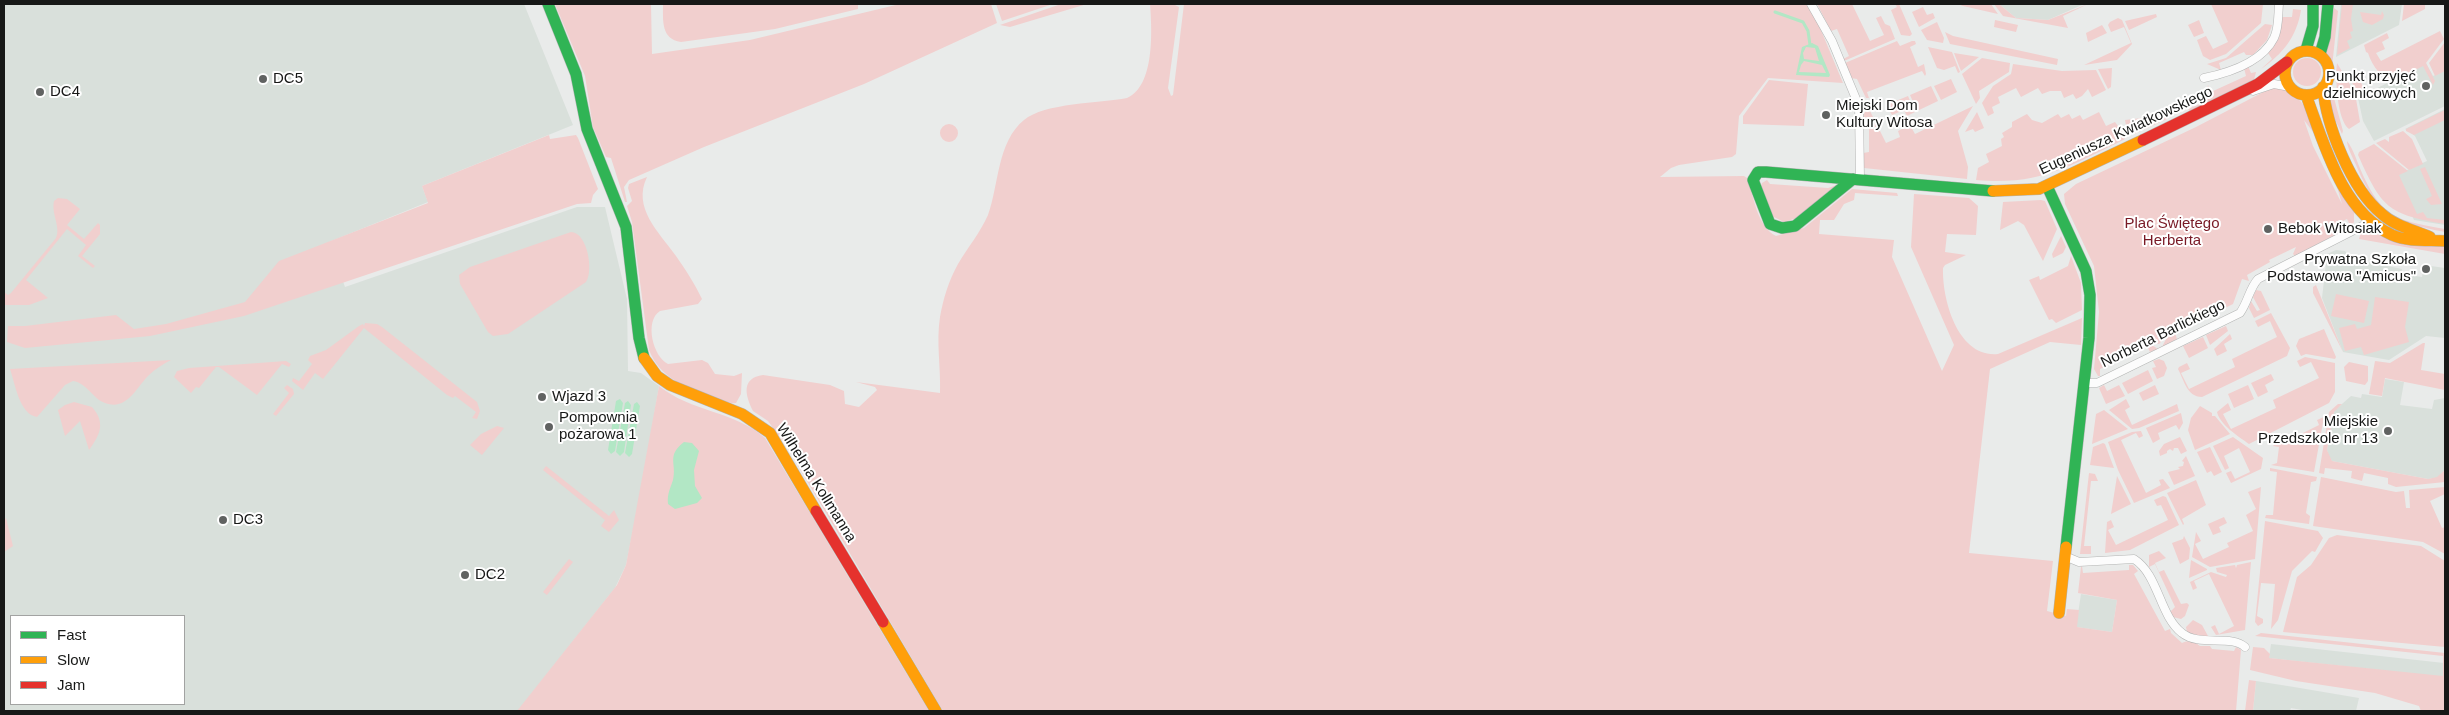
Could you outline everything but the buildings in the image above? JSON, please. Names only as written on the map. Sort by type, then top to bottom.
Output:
[{"type":"street","name":"Wilhelma Kollmanna","points":[[548,4],[575,70],[586,125],[627,230],[640,346],[646,363],[657,376],[676,389],[742,414],[770,433],[936,711]]},
{"type":"street","points":[[1811,4],[1832,41],[1859,106],[1856,179]]},
{"type":"street","points":[[2204,78],[2222,74],[2249,62],[2270,46],[2275,37],[2277,27],[2278,4]]},
{"type":"street","points":[[2306,50],[2312,26],[2312,4]]},
{"type":"street","points":[[2320,54],[2325,37],[2328,4]]},
{"type":"street","points":[[2306,50],[2320,54],[2328,66],[2328,81],[2323,87],[2312,94],[2306,95],[2290,87],[2285,76],[2287,62],[2298,52],[2306,50]]},
{"type":"street","name":"Eugeniusza Kwiatkowskiego","points":[[1856,179],[1795,226],[1785,229],[1776,228],[1766,217],[1753,180],[1758,172],[1856,179],[1994,191],[2031,190],[2048,186],[2232,97],[2258,84],[2287,62]]},
{"type":"street","name":"Eugeniusza Kwiatkowskiego","points":[[2232,97],[2274,84],[2290,87]]},
{"type":"street","points":[[2323,87],[2326,113],[2351,170],[2376,209],[2389,219],[2442,241]]},
{"type":"street","points":[[2306,95],[2338,174],[2355,204],[2370,222],[2394,236],[2442,241]]},
{"type":"street","name":"Norberta Barlickiego","points":[[2048,186],[2088,280],[2091,312],[2066,544],[2067,557],[2058,612]]},
{"type":"street","name":"Norberta Barlickiego","points":[[2084,383],[2097,383],[2240,313],[2251,286],[2258,279],[2370,222]]},
{"type":"street","points":[[2067,557],[2079,562],[2134,560],[2144,568],[2168,617],[2181,632],[2195,639],[2238,643],[2245,646]]},
{"type":"shaded area","points":[[4,4],[524,4],[573,125],[422,186],[428,202],[329,242],[345,287],[577,207],[605,207],[627,299],[628,371],[641,373],[659,386],[644,476],[626,565],[615,588],[518,711],[4,711]]},
{"type":"shaded area","points":[[1999,4],[2084,4],[2048,20],[2016,18]]},
{"type":"shaded area","points":[[2341,4],[2402,4],[2399,25],[2336,57]]},
{"type":"shaded area","points":[[1812,43],[1818,46],[1830,75],[1829,77],[1796,75],[1802,47]],"holes":[[[1806,47],[1815,48],[1819,61],[1804,59],[1803,53]],[[1804,61],[1822,65],[1826,73],[1799,72]]]},
{"type":"shaded area","points":[[2426,63],[2433,76],[2445,70],[2445,106],[2374,141],[2363,121],[2358,98]]},
{"type":"shaded area","points":[[2445,109],[2445,225],[2414,220],[2394,176],[2427,161],[2415,136],[2405,129]]},
{"type":"shaded area","points":[[2336,250],[2345,251],[2350,258],[2402,269],[2401,274],[2422,277],[2424,265],[2445,268],[2445,338],[2426,336],[2389,360],[2343,352],[2322,298],[2327,254]]},
{"type":"shaded area","name":"Miejskie Przedszkole nr 13","points":[[2385,379],[2404,382],[2400,405],[2432,409],[2434,400],[2445,398],[2445,470],[2437,478],[2428,479],[2332,461],[2329,457],[2327,450],[2334,411],[2351,396],[2361,398],[2362,394],[2382,397]]},
{"type":"shaded area","points":[[620,399],[623,403],[615,451],[611,454],[608,450],[616,401]]},
{"type":"shaded area","points":[[628,401],[631,405],[624,452],[620,456],[616,452],[625,403]]},
{"type":"shaded area","points":[[637,402],[640,406],[632,454],[629,457],[625,453],[634,404]]},
{"type":"shaded area","points":[[684,442],[692,443],[699,451],[694,470],[695,486],[702,498],[697,503],[675,509],[668,504],[668,497],[674,474],[673,460],[675,451]]},
{"type":"shaded area","points":[[2081,594],[2117,600],[2112,632],[2076,627]]},
{"type":"shaded area","points":[[2271,644],[2444,663],[2443,677],[2269,658]]},
{"type":"shaded area","points":[[2256,681],[2359,698],[2356,711],[2307,711],[2291,708],[2290,711],[2253,711]]},
{"type":"green space","points":[[555,4],[651,4],[652,54],[750,40],[900,4],[991,4],[997,23],[864,84],[704,147],[629,180],[624,187],[627,202],[625,202],[611,158],[606,157],[593,127],[585,76]]},
{"type":"green space","points":[[663,4],[858,4],[858,9],[775,29],[681,42],[670,37],[664,28]]},
{"type":"green space","points":[[996,4],[1053,4],[1002,21]]},
{"type":"green space","points":[[1061,4],[1087,4],[1010,27],[1000,25]]},
{"type":"green space","points":[[1150,4],[1173,4],[1179,7],[1168,88],[1171,96],[1173,95],[1184,4],[1806,4],[1818,23],[1843,83],[1768,78],[1739,116],[1736,154],[1732,157],[1679,165],[1671,168],[1660,177],[1744,176],[1747,178],[1760,218],[1764,225],[1776,236],[1804,228],[1852,189],[1897,193],[1898,196],[1855,193],[1854,200],[1844,204],[1834,220],[1820,220],[1819,234],[1894,240],[1892,257],[1942,371],[1954,345],[1911,247],[1914,194],[1969,198],[1978,206],[1976,235],[1947,234],[1945,252],[1966,255],[1945,265],[1943,268],[1943,281],[1949,310],[1963,337],[1972,347],[1984,353],[1998,354],[2082,318],[2081,345],[2050,342],[1990,369],[1969,553],[2053,561],[2047,611],[2066,616],[2067,609],[2079,610],[2077,627],[2112,632],[2117,600],[2078,593],[2081,567],[2083,573],[2129,570],[2129,565],[2133,565],[2138,571],[2134,574],[2165,631],[2170,629],[2171,633],[2182,643],[2196,643],[2200,646],[2210,646],[2212,649],[2234,651],[2236,647],[2241,650],[2236,711],[943,711],[787,447],[768,421],[753,411],[748,399],[748,383],[756,377],[763,375],[830,385],[844,391],[845,404],[859,407],[877,390],[875,387],[856,382],[940,393],[939,326],[941,310],[952,276],[988,215],[1000,164],[1009,140],[1015,129],[1033,114],[1058,107],[1127,98],[1136,92],[1143,82],[1150,56]]},
{"type":"green space","points":[[1817,4],[1852,4],[1870,41],[1884,35],[1876,18],[1881,16],[1885,24],[1890,26],[1895,39],[1844,61],[1843,59],[1849,56],[1837,29],[1831,31]]},
{"type":"green space","points":[[1895,4],[1899,4],[1912,34],[1910,36],[1901,35],[1891,10],[1897,7]]},
{"type":"green space","points":[[1958,4],[1991,4],[1998,14],[1963,6]]},
{"type":"green space","points":[[1994,4],[1999,4],[2016,18],[2048,20],[2088,4],[2063,16],[2068,28],[2003,16]]},
{"type":"green space","points":[[2211,4],[2263,4],[2261,23],[2226,54],[2210,60],[2203,56],[2197,40],[2206,36],[2213,49],[2228,42]]},
{"type":"green space","points":[[2342,4],[2353,4],[2351,19],[2353,31],[2350,32],[2352,38],[2347,41],[2350,48],[2337,55]]},
{"type":"green space","points":[[2404,4],[2425,4],[2425,9],[2402,21]]},
{"type":"green space","points":[[1923,7],[1927,15],[1933,13],[1935,18],[1919,27],[1912,12]]},
{"type":"green space","points":[[2334,8],[2338,11],[2332,67],[2325,49]]},
{"type":"green space","points":[[2293,9],[2301,10],[2296,28],[2288,44],[2276,57],[2261,69],[2272,59],[2268,53],[2279,38],[2282,17],[2292,17]]},
{"type":"green space","points":[[2382,11],[2383,19],[2372,25],[2363,22],[2360,12],[2381,15]]},
{"type":"green space","points":[[2156,14],[2157,17],[2129,30],[2125,21]]},
{"type":"green space","points":[[2118,18],[2122,20],[2132,44],[2117,60],[2084,65],[2131,43],[2124,27],[2111,32],[2108,25]]},
{"type":"green space","points":[[1995,20],[2018,25],[2016,32],[1994,27]]},
{"type":"green space","points":[[2199,20],[2204,33],[2194,37],[2188,25]]},
{"type":"green space","points":[[1937,22],[1944,38],[1943,43],[1927,40],[1921,30]]},
{"type":"green space","points":[[2265,24],[2272,25],[2267,40],[2253,55],[2246,55],[2244,52],[2219,63],[2221,70],[2207,64],[2226,58]]},
{"type":"green space","points":[[2102,25],[2107,33],[2088,42],[2086,33]]},
{"type":"green space","points":[[2440,31],[2444,39],[2426,63],[2435,81],[2433,85],[2423,66],[2394,81],[2382,75],[2375,68],[2364,45],[2387,33],[2389,38],[2382,42],[2385,49],[2376,53],[2381,61]]},
{"type":"green space","points":[[1945,32],[1953,36],[2058,59],[2057,65],[1950,44]]},
{"type":"green space","points":[[1897,41],[1900,46],[1915,41],[1916,44],[1910,47],[1918,67],[1924,64],[1925,76],[1922,71],[1867,92],[1869,98],[1866,98],[1857,79],[1851,78],[1845,63]]},
{"type":"green space","points":[[2445,42],[2445,71],[2435,76],[2429,63]]},
{"type":"green space","points":[[1928,47],[1952,52],[1960,72],[1958,73],[1955,66],[1944,70],[1937,68]]},
{"type":"green space","points":[[1954,53],[1979,57],[1961,71]]},
{"type":"green space","points":[[1982,58],[2010,63],[2009,72],[1979,91],[1980,98],[1976,104],[1962,74]]},
{"type":"green space","points":[[2307,58],[2317,62],[2321,72],[2317,82],[2307,86],[2297,82],[2293,72],[2297,62]]},
{"type":"green space","points":[[2337,63],[2355,93],[2360,122],[2349,129],[2339,108],[2336,78]]},
{"type":"green space","points":[[2013,64],[2062,71],[2096,70],[2106,90],[2092,97],[2088,89],[2082,96],[2076,99],[2073,94],[2064,98],[2061,91],[2050,91],[2042,94],[2038,88],[2021,97],[2016,88],[1998,97],[2000,103],[1992,107],[1994,113],[1988,116],[1982,103],[1993,86],[2011,74]]},
{"type":"green space","points":[[2248,66],[2251,73],[2256,72],[2254,80],[2190,111],[2188,109],[2203,103],[2208,85],[2211,92],[2246,76],[2244,68]]},
{"type":"green space","points":[[2112,68],[2111,87],[2108,89],[2098,69]]},
{"type":"green space","points":[[2354,71],[2367,93],[2357,91],[2348,76]]},
{"type":"green space","points":[[1951,79],[1957,92],[1941,100],[1934,86]]},
{"type":"green space","points":[[1769,80],[1808,84],[1804,126],[1743,124],[1743,116]]},
{"type":"green space","points":[[2332,81],[2334,98],[2343,131],[2342,134],[2328,102]]},
{"type":"green space","points":[[1931,86],[1938,101],[1917,111],[1910,95]]},
{"type":"green space","name":"Plac Świętego Herberta","points":[[2273,87],[2290,92],[2301,102],[2309,115],[2313,132],[2304,120],[2313,146],[2342,204],[2337,187],[2354,211],[2354,222],[2351,227],[2347,219],[2343,221],[2346,229],[2295,256],[2293,254],[2296,247],[2269,260],[2270,262],[2247,275],[2249,281],[2242,279],[2233,304],[2175,333],[2177,339],[2162,347],[2169,333],[2159,344],[2149,343],[2158,349],[2150,352],[2147,346],[2100,369],[2100,376],[2098,376],[2094,369],[2099,312],[2094,266],[2065,204],[2064,194],[2076,184],[2196,127]]},
{"type":"green space","points":[[1908,96],[1915,112],[1907,116],[1904,110],[1892,115],[1886,105]]},
{"type":"green space","points":[[1973,106],[1958,131],[1968,167],[1967,179],[1864,168],[1863,153],[1869,152],[1869,118],[1863,117],[1865,111],[1869,109],[1886,143],[1900,137],[1898,131],[1910,125],[1915,134]]},
{"type":"green space","points":[[2445,110],[2445,120],[2414,135],[2406,131],[2406,129]]},
{"type":"green space","points":[[1977,112],[1984,128],[1975,132],[1973,129],[1965,132]]},
{"type":"green space","points":[[2099,112],[2106,126],[2115,122],[2124,134],[2125,139],[2088,158],[2037,177],[1999,181],[1976,180],[1978,168],[1989,162],[1986,154],[2002,146],[2001,139],[2004,137],[2002,133],[2012,127],[2012,122],[2027,114],[2032,120],[2042,123],[2058,114],[2061,118],[2069,114],[2072,119],[2080,115],[2083,120]]},
{"type":"green space","points":[[2169,115],[2169,118],[2134,134],[2126,125],[2125,120]]},
{"type":"green space","points":[[949,124],[955,127],[958,133],[955,139],[949,142],[943,139],[940,133],[943,127]]},
{"type":"green space","points":[[2403,131],[2412,139],[2423,164],[2409,170],[2376,143],[2385,139],[2389,142],[2389,137]]},
{"type":"green space","points":[[549,135],[550,139],[576,135],[578,138],[598,189],[593,195],[591,203],[577,204],[244,316],[150,336],[25,348],[7,342],[8,326],[25,326],[116,315],[134,329],[166,324],[245,302],[279,261],[428,203],[422,186]]},
{"type":"green space","points":[[2347,141],[2370,188],[2385,209],[2403,219],[2445,229],[2445,232],[2400,220],[2380,206],[2364,182],[2350,153]]},
{"type":"green space","points":[[2374,144],[2408,171],[2399,175],[2417,214],[2423,212],[2427,218],[2445,220],[2445,224],[2398,212],[2381,197],[2366,173],[2358,155],[2359,152]]},
{"type":"green space","points":[[2425,167],[2442,204],[2431,205],[2426,199],[2432,196],[2420,169]]},
{"type":"green space","points":[[647,177],[643,188],[645,209],[655,229],[683,266],[702,299],[698,304],[660,311],[655,316],[652,323],[652,339],[655,347],[658,354],[668,364],[702,360],[708,363],[715,374],[734,376],[742,373],[741,394],[736,403],[703,394],[675,381],[660,368],[649,350],[632,222],[627,206],[632,201],[628,188],[629,184]]},
{"type":"green space","points":[[1767,180],[1770,184],[1828,188],[1837,185],[1797,218],[1784,222],[1770,215],[1761,187],[1762,183]]},
{"type":"green space","points":[[58,198],[67,199],[80,209],[67,225],[84,239],[98,223],[100,225],[100,234],[82,256],[95,266],[93,268],[78,256],[86,245],[67,229],[26,280],[48,298],[29,305],[4,305],[4,292],[8,295],[11,293],[56,238],[57,229],[53,206],[54,201]]},
{"type":"green space","points":[[2045,201],[2057,229],[2043,261],[2024,225],[2018,221],[2000,230],[2003,202]]},
{"type":"green space","points":[[571,232],[581,238],[588,252],[589,269],[586,282],[508,334],[493,336],[488,332],[460,284],[459,275],[470,267]]},
{"type":"green space","points":[[2361,232],[2374,232],[2389,239],[2445,247],[2445,254],[2359,239]]},
{"type":"green space","points":[[2061,236],[2066,247],[2063,253],[2053,258],[2052,254]]},
{"type":"green space","points":[[2071,256],[2081,283],[2082,310],[2056,323],[2052,319],[2049,320],[2029,280],[2039,276],[2040,280],[2068,266]]},
{"type":"green space","points":[[2316,285],[2343,352],[2313,293],[2313,287]]},
{"type":"green space","points":[[2256,290],[2261,291],[2270,310],[2254,318],[2249,308],[2251,301],[2257,311],[2260,310],[2253,297]]},
{"type":"green space","points":[[2336,294],[2369,301],[2364,323],[2331,316]]},
{"type":"green space","points":[[2375,297],[2409,302],[2405,327],[2409,342],[2364,355],[2361,347],[2345,351],[2339,328],[2355,324],[2357,329],[2371,325]]},
{"type":"green space","points":[[2271,313],[2290,348],[2287,356],[2202,397],[2189,391],[2178,369],[2179,367],[2187,363],[2190,369],[2181,373],[2189,389],[2235,367],[2232,359],[2277,337],[2270,321],[2258,327],[2255,321]]},
{"type":"green space","points":[[365,323],[377,324],[382,327],[477,402],[480,411],[477,419],[472,418],[476,412],[455,396],[453,398],[447,395],[364,328],[323,379],[315,373],[303,390],[292,381],[293,378],[299,381],[312,364],[308,360],[310,356],[326,350],[359,326],[363,324],[364,326]]},
{"type":"green space","points":[[2226,326],[2228,331],[2210,345],[2206,335]]},
{"type":"green space","points":[[2324,329],[2336,357],[2335,359],[2306,354],[2301,356],[2296,346],[2299,339]]},
{"type":"green space","points":[[2230,334],[2232,339],[2224,344],[2227,351],[2217,356],[2214,349]]},
{"type":"green space","points":[[2203,337],[2208,348],[2189,358],[2183,346]]},
{"type":"green space","points":[[2425,343],[2421,370],[2445,374],[2445,390],[2385,378],[2382,396],[2369,394],[2375,361],[2390,363]]},
{"type":"green space","points":[[2305,357],[2335,363],[2335,392],[2329,403],[2249,444],[2230,430],[2219,417],[2217,412],[2228,403],[2231,410],[2223,414],[2231,429],[2276,408],[2273,400],[2319,378],[2311,362],[2300,367],[2297,361]]},
{"type":"green space","points":[[2159,359],[2164,361],[2167,368],[2164,376],[2157,379],[2152,368],[2156,367],[2153,361]]},
{"type":"green space","points":[[171,360],[153,371],[130,397],[119,404],[113,405],[101,401],[78,382],[73,381],[65,385],[37,417],[31,415],[22,404],[10,369]]},
{"type":"green space","points":[[286,361],[291,364],[289,367],[282,364],[257,395],[219,367],[216,367],[199,388],[196,387],[191,393],[174,377],[177,371],[189,368]]},
{"type":"green space","points":[[2349,362],[2368,366],[2368,381],[2365,385],[2346,381],[2344,367]]},
{"type":"green space","points":[[2148,370],[2153,381],[2128,394],[2122,383]]},
{"type":"green space","points":[[2271,374],[2274,380],[2265,385],[2268,392],[2258,397],[2251,383]]},
{"type":"green space","points":[[287,385],[293,389],[294,394],[276,416],[273,414],[289,393],[284,388]]},
{"type":"green space","points":[[2104,385],[2107,391],[2119,385],[2125,396],[2106,404],[2099,388]]},
{"type":"green space","points":[[2155,385],[2159,394],[2143,401],[2139,393]]},
{"type":"green space","points":[[2248,385],[2254,399],[2234,408],[2228,394]]},
{"type":"green space","points":[[659,386],[685,401],[740,422],[765,438],[929,711],[517,711],[617,585],[626,565]]},
{"type":"green space","points":[[2126,399],[2130,407],[2125,410],[2132,425],[2177,404],[2179,411],[2139,428],[2132,429],[2109,410]]},
{"type":"green space","points":[[74,402],[92,407],[99,418],[100,429],[89,450],[80,421],[65,436],[58,410]]},
{"type":"green space","points":[[2338,404],[2342,404],[2334,412],[2327,450],[2332,461],[2428,479],[2437,477],[2445,470],[2445,482],[2396,487],[2388,484],[2388,478],[2364,473],[2362,481],[2351,478],[2352,471],[2325,468],[2324,474],[2319,473],[2329,412]]},
{"type":"green space","points":[[2200,406],[2212,413],[2212,416],[2215,416],[2230,434],[2195,450],[2188,430],[2191,418]]},
{"type":"green space","points":[[2104,410],[2128,429],[2092,444],[2096,414]]},
{"type":"green space","points":[[2181,413],[2183,423],[2179,430],[2176,425],[2158,433],[2160,439],[2153,443],[2146,428]]},
{"type":"green space","points":[[2324,417],[2314,472],[2271,465],[2277,463],[2279,447],[2273,446],[2279,439],[2281,444],[2319,425],[2317,420]]},
{"type":"green space","points":[[497,426],[504,428],[482,455],[470,445],[481,434]]},
{"type":"green space","points":[[2141,431],[2143,436],[2139,438],[2136,433],[2121,440],[2146,493],[2161,485],[2159,480],[2163,479],[2170,488],[2134,503],[2118,470],[2108,442],[2132,432]]},
{"type":"green space","points":[[2180,437],[2187,451],[2181,454],[2178,448],[2174,448],[2173,451],[2170,449],[2167,453],[2160,456],[2159,451],[2164,444]]},
{"type":"green space","points":[[2233,437],[2263,458],[2261,469],[2231,483],[2226,473],[2231,471],[2235,479],[2250,472],[2239,448],[2224,456],[2229,468],[2225,470],[2213,446]]},
{"type":"green space","points":[[2103,443],[2114,468],[2090,465],[2093,447]]},
{"type":"green space","points":[[2210,447],[2222,472],[2214,476],[2211,471],[2207,473],[2197,452]]},
{"type":"green space","points":[[2186,456],[2195,476],[2174,485],[2168,472],[2180,469],[2178,467],[2183,466],[2184,462],[2182,461]]},
{"type":"green space","points":[[546,466],[609,516],[614,510],[619,520],[609,532],[601,526],[605,520],[543,470]]},
{"type":"green space","points":[[2270,468],[2317,477],[2316,481],[2311,482],[2306,513],[2310,516],[2309,524],[2265,518],[2266,515],[2273,515],[2277,472],[2270,471]]},
{"type":"green space","points":[[2089,473],[2095,474],[2098,481],[2091,481],[2084,546],[2091,546],[2091,554],[2080,554]]},
{"type":"green space","points":[[2117,476],[2131,504],[2111,514]]},
{"type":"green space","points":[[2321,477],[2396,492],[2404,491],[2406,508],[2410,508],[2409,490],[2445,487],[2445,494],[2430,501],[2442,528],[2445,527],[2445,554],[2423,542],[2313,526]]},
{"type":"green space","points":[[2196,480],[2206,505],[2182,519],[2183,525],[2167,493]]},
{"type":"green space","points":[[2261,487],[2255,559],[2210,567],[2192,557],[2196,532],[2201,541],[2195,544],[2203,559],[2229,547],[2227,543],[2253,531],[2246,515],[2256,509],[2248,492]]},
{"type":"green space","points":[[2163,496],[2166,497],[2179,525],[2130,550],[2105,553],[2107,522],[2111,520],[2114,527],[2108,530],[2116,545],[2168,520],[2161,505],[2157,506],[2154,500]]},
{"type":"green space","points":[[2224,517],[2227,523],[2219,527],[2221,532],[2213,535],[2208,524]]},
{"type":"green space","points":[[6,518],[13,546],[4,552],[4,520]]},
{"type":"green space","points":[[2265,521],[2318,531],[2323,538],[2315,552],[2312,551],[2292,571],[2278,620],[2271,629],[2275,584],[2261,583],[2257,616],[2263,619],[2263,623],[2258,626],[2255,622]]},
{"type":"green space","points":[[2337,535],[2421,546],[2445,561],[2445,647],[2283,632],[2297,577],[2311,565],[2329,538]]},
{"type":"green space","points":[[2184,536],[2190,548],[2189,559],[2180,564],[2172,543],[2183,539]]},
{"type":"green space","points":[[2159,551],[2166,558],[2155,563],[2159,572],[2164,570],[2181,604],[2187,603],[2189,605],[2185,616],[2181,619],[2173,617],[2170,612],[2175,607],[2155,564],[2149,567],[2149,555]]},
{"type":"green space","points":[[569,559],[573,562],[547,595],[543,592]]},
{"type":"green space","points":[[2191,560],[2207,569],[2207,570],[2189,578]]},
{"type":"green space","points":[[2251,562],[2245,630],[2216,635],[2211,627],[2215,625],[2219,634],[2234,626],[2209,574],[2194,581],[2197,588],[2193,590],[2190,582],[2211,572],[2226,577],[2227,575],[2217,572],[2216,568],[2235,565],[2236,568],[2237,565]]},
{"type":"green space","points":[[2193,620],[2202,625],[2208,636],[2195,636],[2187,632],[2186,627]]},
{"type":"green space","points":[[2261,633],[2445,653],[2445,711],[2421,711],[2419,706],[2375,693],[2296,681],[2250,670],[2253,647],[2264,648],[2270,654],[2269,658],[2443,676],[2443,656],[2255,636]]},
{"type":"green space","points":[[2249,680],[2256,681],[2253,711],[2245,711]]},
{"type":"waterway","points":[[1775,12],[1803,22],[1808,31],[1810,45]]},
{"type":"traffic: fast","points":[[548,4],[576,74],[587,129],[626,227],[639,338],[644,358]]},
{"type":"traffic: fast","points":[[2306,50],[2313,26],[2313,4]]},
{"type":"traffic: fast","points":[[2320,54],[2325,37],[2328,4]]},
{"type":"traffic: fast","points":[[1853,179],[1795,226],[1782,228],[1770,224],[1753,180],[1758,172],[1766,172],[1993,191]]},
{"type":"traffic: fast","points":[[2047,186],[2086,271],[2090,295],[2089,338],[2066,547]]},
{"type":"traffic: slow","points":[[2303,51],[2311,51],[2323,57],[2329,73],[2323,89],[2311,95],[2303,95],[2291,89],[2285,77],[2285,69],[2291,57],[2303,51]]},
{"type":"traffic: slow","points":[[2323,87],[2329,119],[2335,137],[2350,173],[2360,189],[2387,218],[2399,225],[2430,237]]},
{"type":"traffic: slow","points":[[2306,95],[2337,174],[2347,193],[2360,210],[2374,224],[2392,235],[2411,240],[2445,241]]},
{"type":"traffic: slow","points":[[1993,191],[2039,189],[2143,140]]},
{"type":"traffic: slow","points":[[644,358],[657,376],[670,385],[742,414],[770,433],[816,511]]},
{"type":"traffic: slow","points":[[2059,613],[2066,547]]},
{"type":"traffic: slow","points":[[883,622],[936,711]]},
{"type":"traffic: jam","points":[[2143,140],[2258,84],[2287,62]]},
{"type":"traffic: jam","points":[[816,511],[883,622]]},
{"type":"place","name":"DC5","points":[[263,79]]},
{"type":"place","name":"Punkt przyjęć dzielnicowych","points":[[2426,86]]},
{"type":"place","name":"DC4","points":[[40,92]]},
{"type":"place","name":"Miejski Dom Kultury Witosa","points":[[1826,115]]},
{"type":"place","name":"Bebok Witosiak","points":[[2268,229]]},
{"type":"place","name":"Prywatna Szkoła Podstawowa \"Amicus\"","points":[[2426,269]]},
{"type":"place","name":"Wjazd 3","points":[[542,397]]},
{"type":"place","name":"Pompownia pożarowa 1","points":[[549,427]]},
{"type":"place","name":"Miejskie Przedszkole nr 13","points":[[2388,431]]},
{"type":"place","name":"DC3","points":[[223,520]]},
{"type":"place","name":"DC2","points":[[465,575]]}]
